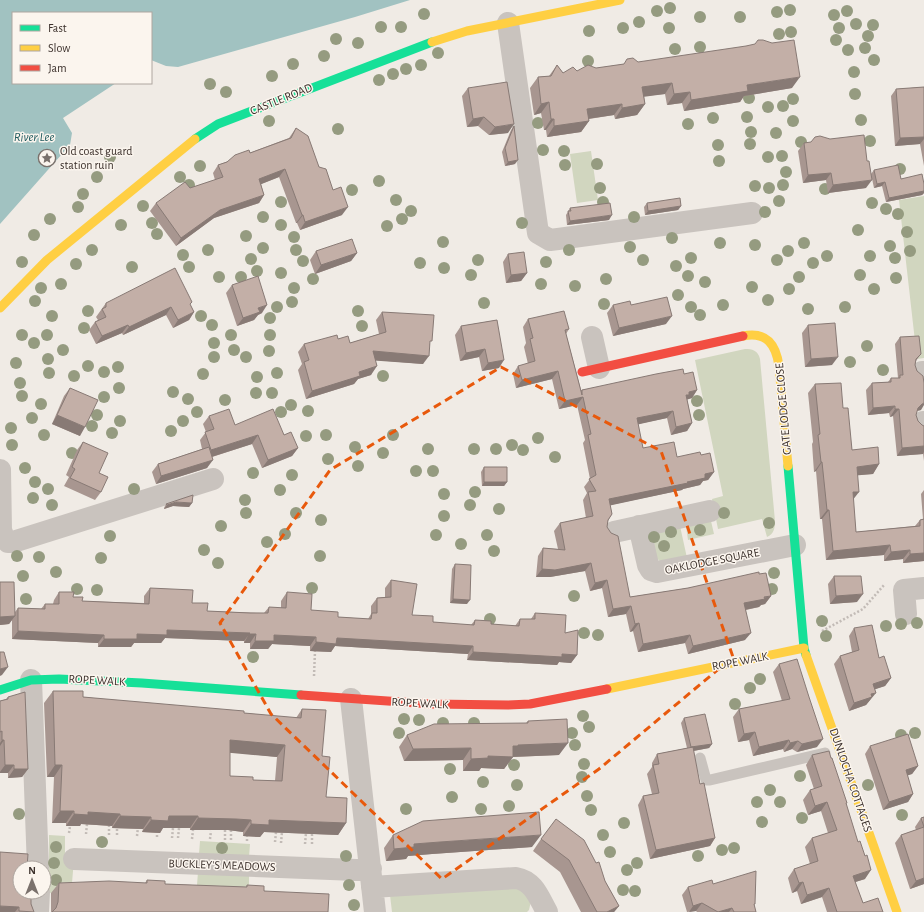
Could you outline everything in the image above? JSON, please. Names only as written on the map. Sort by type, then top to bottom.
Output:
[{"type":"street","name":"CASTLE ROAD","points":[[0,308],[47,260],[178,152],[204,132],[218,124],[425,44],[468,32],[620,0]]},
{"type":"street","points":[[508,23],[538,233],[550,240],[752,213]]},
{"type":"street","name":"GATE LODGE CLOSE","points":[[590,370],[752,334],[760,336],[772,343],[778,356],[804,644]]},
{"type":"street","points":[[590,370],[592,337]]},
{"type":"street","points":[[0,470],[1,530],[4,538],[8,542],[13,542],[213,479]]},
{"type":"street","points":[[614,532],[710,511]]},
{"type":"street","name":"OAKLODGE SQUARE","points":[[639,526],[648,565],[651,570],[657,572],[795,545]]},
{"type":"street","points":[[906,614],[904,590],[924,588]]},
{"type":"street","name":"ROPE WALK","points":[[0,690],[31,680],[64,679],[135,682],[351,699],[474,705],[530,704],[804,644]]},
{"type":"street","name":"DUNLOCHA COTTAGES","points":[[804,644],[897,912]]},
{"type":"street","points":[[31,680],[38,860]]},
{"type":"street","points":[[351,699],[375,912]]},
{"type":"street","name":"BUCKLEY'S MEADOWS","points":[[74,859],[356,870],[371,878],[516,878],[523,879],[530,883],[548,912]]},
{"type":"street","points":[[38,912],[39,900]]},
{"type":"lane","points":[[700,758],[706,780],[710,780],[840,749]]},
{"type":"path","points":[[804,644],[863,609],[884,585]]},
{"type":"path","points":[[313,681],[315,651]]},
{"type":"path","points":[[86,834],[87,824]]},
{"type":"path","points":[[109,825],[109,835]]},
{"type":"path","points":[[69,833],[70,826]]},
{"type":"path","points":[[137,836],[138,826]]},
{"type":"path","points":[[117,828],[117,835]]},
{"type":"path","points":[[172,828],[172,838]]},
{"type":"path","points":[[178,838],[179,828]]},
{"type":"path","points":[[192,830],[192,839]]},
{"type":"path","points":[[225,830],[225,840]]},
{"type":"path","points":[[231,830],[231,840]]},
{"type":"path","points":[[210,839],[211,831]]},
{"type":"path","points":[[275,842],[276,832]]},
{"type":"path","points":[[281,843],[282,832]]},
{"type":"path","points":[[157,837],[158,833]]},
{"type":"path","points":[[306,834],[306,844]]},
{"type":"path","points":[[312,834],[312,844]]},
{"type":"path","points":[[247,836],[247,841]]},
{"type":"highlighted area","points":[[501,367],[661,451],[733,657],[599,769],[442,879],[271,714],[220,623],[330,470]]},
{"type":"green space","points":[[591,151],[598,200],[577,203],[570,154]]},
{"type":"green space","points":[[924,196],[924,358],[917,359],[899,200]]},
{"type":"green space","points":[[745,349],[754,351],[758,354],[760,359],[775,521],[774,530],[767,537],[762,519],[718,529],[712,499],[723,496],[695,360]]},
{"type":"green space","points":[[711,521],[714,534],[688,540],[686,526]]},
{"type":"green space","points":[[680,526],[687,558],[661,562],[654,556],[648,533]]},
{"type":"green space","points":[[49,835],[65,836],[65,859],[74,859],[72,883],[63,892],[52,893],[52,860],[49,860]]},
{"type":"green space","points":[[200,841],[250,844],[249,857],[199,854]]},
{"type":"green space","points":[[198,872],[249,875],[249,887],[197,885]]},
{"type":"green space","points":[[522,888],[531,901],[527,912],[392,912],[390,895]]},
{"type":"water","name":"River Lee","points":[[0,0],[410,0],[178,67],[166,66],[152,60],[152,12],[12,12],[12,84],[114,84],[63,118],[72,133],[70,145],[0,224]]},
{"type":"building","points":[[758,40],[772,43],[794,40],[800,77],[747,85],[748,91],[691,100],[690,92],[674,94],[672,83],[642,87],[645,104],[622,108],[622,104],[587,109],[589,121],[554,126],[554,119],[551,119],[549,102],[541,104],[538,77],[551,76],[557,65],[563,73],[573,67],[577,71],[588,65],[596,68],[624,64],[627,59],[633,58],[638,62],[746,46],[755,44]]},
{"type":"building","points":[[507,82],[514,124],[495,127],[484,117],[473,119],[468,88]]},
{"type":"building","points":[[924,87],[924,137],[900,138],[896,89]]},
{"type":"building","points":[[514,126],[518,160],[508,162],[505,148]]},
{"type":"building","points":[[296,128],[308,136],[319,167],[326,169],[333,190],[341,187],[348,207],[305,222],[285,169],[259,179],[264,195],[220,210],[181,238],[156,203],[185,182],[190,188],[223,177],[218,165],[227,162],[235,155],[249,150],[250,153],[291,138]]},
{"type":"building","points":[[864,135],[867,161],[869,161],[872,180],[833,185],[831,173],[808,175],[804,143],[811,142],[815,137],[820,136],[830,139]]},
{"type":"building","points":[[898,165],[901,179],[922,174],[924,191],[889,198],[885,182],[877,184],[874,170]]},
{"type":"building","points":[[680,198],[681,206],[648,211],[647,203]]},
{"type":"building","points":[[610,203],[612,215],[570,221],[568,211],[571,211],[570,208]]},
{"type":"building","points":[[352,239],[357,253],[321,265],[316,251]]},
{"type":"building","points":[[524,252],[527,273],[511,275],[508,254]]},
{"type":"building","points":[[175,268],[192,302],[190,304],[194,312],[178,320],[171,307],[129,327],[128,325],[102,336],[95,322],[106,317],[102,309],[106,307],[106,303]]},
{"type":"building","points":[[258,276],[267,305],[258,308],[260,312],[243,318],[232,285]]},
{"type":"building","points":[[667,297],[672,316],[619,328],[613,305],[630,301],[631,305]]},
{"type":"building","points":[[564,311],[569,329],[565,330],[582,395],[582,390],[656,374],[683,369],[684,374],[693,372],[697,390],[689,392],[689,395],[686,395],[692,423],[676,427],[673,411],[637,418],[643,448],[674,442],[677,457],[700,452],[701,455],[710,453],[714,472],[705,474],[705,478],[687,482],[688,483],[609,499],[612,514],[608,520],[607,527],[611,533],[618,536],[630,597],[688,588],[759,572],[759,574],[766,573],[771,596],[764,597],[765,599],[744,603],[751,633],[693,646],[690,635],[643,644],[639,623],[635,624],[631,606],[613,609],[607,580],[595,583],[591,563],[555,570],[542,569],[543,548],[565,550],[560,523],[593,516],[588,492],[596,491],[589,479],[596,475],[588,435],[591,434],[583,397],[565,401],[558,371],[522,380],[518,366],[535,361],[530,339],[533,338],[528,319]]},
{"type":"building","points":[[382,312],[434,315],[429,356],[373,351],[377,366],[359,372],[360,376],[312,391],[304,362],[309,360],[304,344],[337,335],[338,339],[348,336],[350,343],[386,332]]},
{"type":"building","points":[[497,320],[504,360],[488,363],[485,349],[466,353],[461,326]]},
{"type":"building","points":[[835,323],[838,357],[811,359],[808,325]]},
{"type":"building","points":[[919,336],[921,354],[916,359],[915,365],[917,371],[923,376],[924,403],[918,408],[916,415],[918,421],[924,426],[924,446],[902,448],[899,409],[895,409],[895,406],[873,408],[872,383],[891,382],[891,378],[900,378],[900,375],[903,375],[900,337]]},
{"type":"building","points":[[841,383],[843,408],[848,408],[852,450],[878,447],[879,464],[857,467],[859,492],[853,492],[856,532],[920,526],[920,520],[924,519],[924,553],[910,554],[910,550],[891,552],[890,545],[833,551],[829,510],[827,510],[818,435],[820,434],[815,384]]},
{"type":"building","points":[[70,388],[98,400],[85,427],[57,415]]},
{"type":"building","points":[[229,409],[235,425],[273,409],[284,435],[291,432],[298,448],[268,460],[258,435],[211,450],[205,432],[214,429],[209,416]]},
{"type":"building","points":[[83,442],[108,453],[99,473],[108,477],[101,492],[70,478],[75,469],[72,467]]},
{"type":"building","points":[[209,447],[213,460],[161,476],[158,464]]},
{"type":"building","points":[[484,467],[507,467],[507,482],[484,482]]},
{"type":"building","points":[[193,495],[192,503],[176,502],[166,504]]},
{"type":"building","points":[[455,564],[471,565],[470,600],[453,599]]},
{"type":"building","points":[[834,576],[861,576],[863,594],[836,596]]},
{"type":"building","points":[[391,580],[417,584],[412,615],[433,616],[433,622],[474,625],[475,620],[491,621],[491,624],[519,626],[520,619],[535,619],[535,613],[566,615],[565,633],[578,630],[577,655],[562,654],[562,657],[473,652],[473,646],[337,638],[336,644],[316,642],[316,637],[274,635],[274,641],[255,641],[256,634],[249,634],[250,633],[167,630],[167,635],[137,634],[137,639],[104,639],[104,635],[18,631],[18,608],[45,609],[45,604],[59,604],[59,592],[74,592],[73,597],[83,597],[82,601],[149,604],[150,588],[193,590],[192,603],[208,603],[207,611],[250,613],[268,613],[269,607],[286,608],[287,592],[312,594],[311,610],[338,612],[338,617],[371,619],[372,613],[377,613],[377,598],[391,597]]},
{"type":"building","points":[[0,582],[14,582],[15,616],[0,617]]},
{"type":"building","points":[[872,625],[879,658],[884,656],[891,678],[873,684],[876,693],[871,694],[872,697],[854,703],[840,656],[859,650],[854,628]]},
{"type":"building","points":[[0,652],[4,652],[8,667],[0,669]]},
{"type":"building","points":[[797,659],[823,739],[802,744],[798,741],[790,743],[789,740],[759,747],[755,732],[744,734],[739,709],[790,699],[779,664]]},
{"type":"building","points":[[53,691],[83,691],[83,697],[244,711],[244,713],[301,718],[302,709],[326,710],[322,756],[330,757],[326,797],[347,798],[346,823],[269,820],[269,825],[251,824],[251,820],[198,818],[198,816],[169,816],[168,821],[151,820],[151,817],[120,816],[120,814],[88,812],[88,815],[74,814],[74,811],[60,811],[62,765],[55,765]],"holes":[[[230,740],[285,745],[282,781],[253,780],[253,777],[230,776]]]},
{"type":"building","points":[[25,692],[28,769],[14,769],[14,765],[5,765],[4,740],[2,740],[2,731],[0,732],[0,701]]},
{"type":"building","points":[[705,714],[712,744],[691,747],[684,718]]},
{"type":"building","points":[[567,719],[568,743],[513,746],[513,757],[488,756],[488,758],[471,759],[471,748],[413,749],[407,735],[434,724],[528,723],[528,721]]},
{"type":"building","points":[[908,734],[918,766],[906,770],[913,794],[889,802],[870,746]]},
{"type":"building","points":[[693,747],[700,784],[704,783],[715,838],[656,850],[643,796],[659,793],[653,765],[659,764],[657,754]]},
{"type":"building","points":[[829,751],[847,803],[858,842],[860,841],[865,856],[867,855],[871,870],[853,876],[863,903],[878,898],[883,912],[837,912],[829,888],[807,895],[803,882],[799,883],[794,869],[818,861],[812,838],[837,830],[827,802],[815,806],[810,790],[822,786],[812,755]]},
{"type":"building","points":[[539,812],[541,835],[414,844],[414,847],[394,849],[393,835],[423,821]]},
{"type":"building","points":[[924,817],[924,827],[921,818]]},
{"type":"building","points":[[556,819],[584,840],[596,863],[599,862],[605,881],[619,906],[607,912],[597,912],[569,860],[541,839]]},
{"type":"building","points":[[924,827],[924,878],[916,881],[901,835]]},
{"type":"building","points":[[0,852],[28,854],[28,860],[12,860],[12,900],[31,900],[34,912],[19,911],[19,907],[0,906]]},
{"type":"building","points":[[756,871],[754,904],[756,912],[734,912],[732,908],[718,912],[702,903],[693,906],[688,887],[712,880],[713,884]]},
{"type":"building","points":[[147,880],[165,881],[165,884],[247,887],[247,885],[264,886],[264,891],[329,894],[328,912],[52,912],[56,908],[58,902],[59,883],[109,881],[147,883]]},
{"type":"traffic: fast","points":[[195,139],[218,124],[432,42]]},
{"type":"traffic: fast","points":[[788,466],[804,648],[806,655]]},
{"type":"traffic: fast","points":[[0,690],[31,680],[59,679],[142,683],[301,695]]},
{"type":"traffic: slow","points":[[432,42],[467,31],[620,0]]},
{"type":"traffic: slow","points":[[0,308],[47,260],[195,139]]},
{"type":"traffic: slow","points":[[743,336],[758,336],[769,341],[778,358],[788,466]]},
{"type":"traffic: slow","points":[[607,689],[804,648]]},
{"type":"traffic: slow","points":[[806,655],[897,912]]},
{"type":"traffic: jam","points":[[582,372],[743,336]]},
{"type":"traffic: jam","points":[[301,695],[431,704],[508,705],[530,704],[607,689]]},
{"type":"place","name":"Old coast guard station ruin","points":[[47,158]]}]
